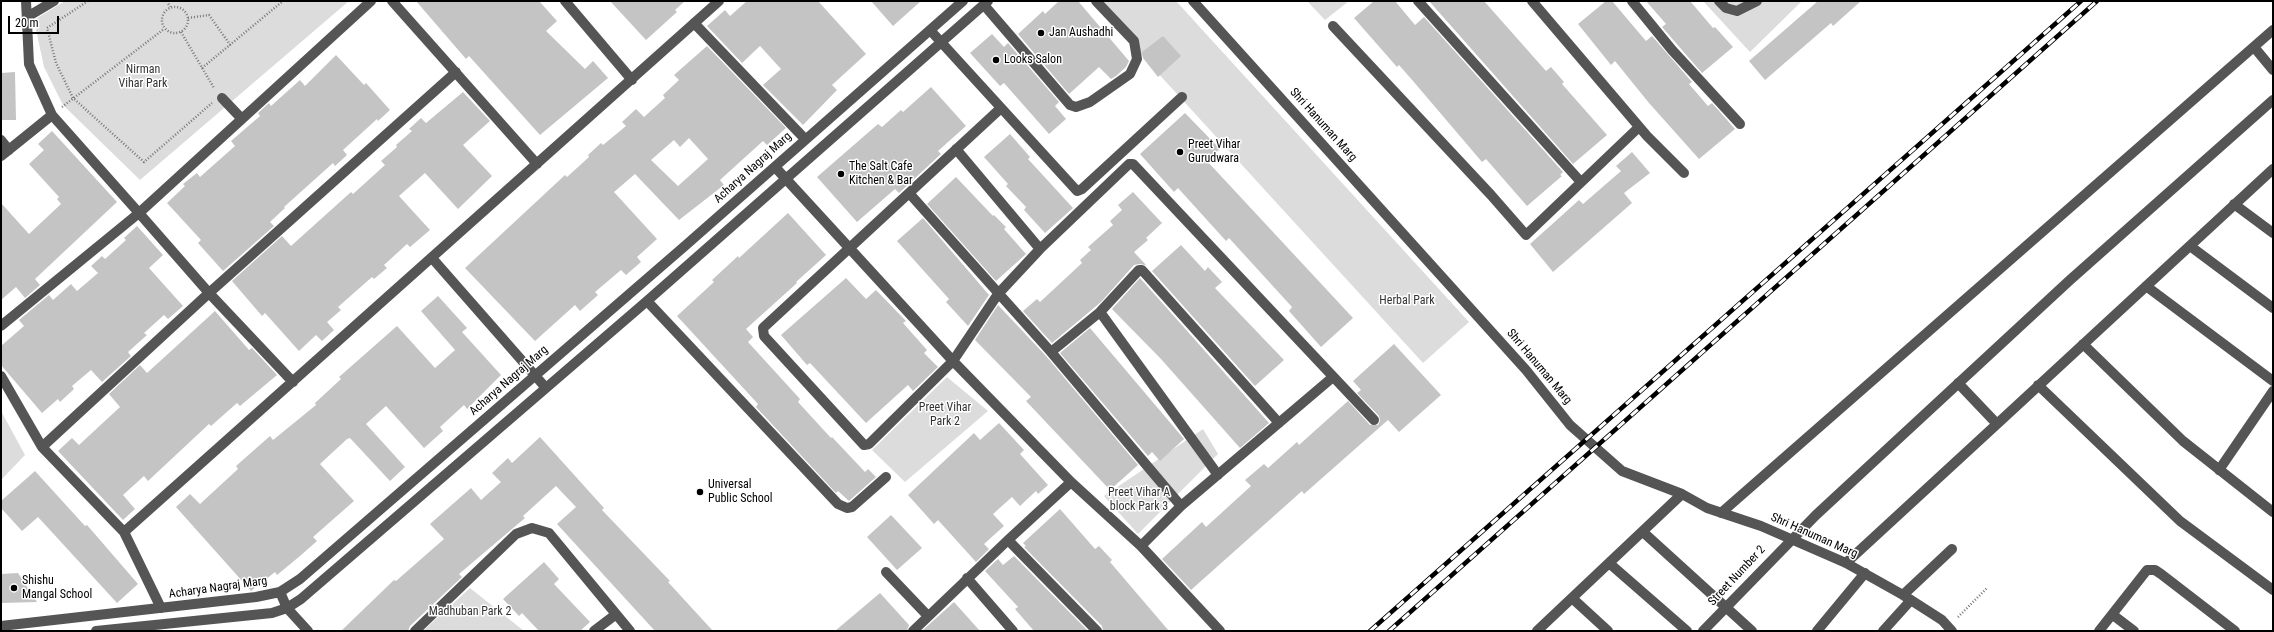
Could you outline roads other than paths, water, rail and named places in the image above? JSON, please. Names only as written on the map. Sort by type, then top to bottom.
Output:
[{"type":"street","points":[[26,1],[29,64],[52,115],[209,293],[293,382]]},
{"type":"street","points":[[27,17],[54,1]]},
{"type":"street","points":[[1,326],[140,213],[371,1]]},
{"type":"street","points":[[392,1],[537,164]]},
{"type":"street","points":[[565,1],[632,80]]},
{"type":"street","points":[[124,532],[720,1]]},
{"type":"street","name":"Acharya Nagraj Marg","points":[[1,626],[256,597],[280,592],[300,579],[775,167],[963,1]]},
{"type":"street","points":[[96,631],[272,613],[287,608],[301,599],[647,301],[986,3],[1070,105],[1076,106],[1090,102],[1130,74],[1137,59],[1134,41],[1096,1]]},
{"type":"street","name":"Shri Hanuman Marg","points":[[1193,1],[1526,370],[1570,425],[1622,471],[1682,494],[1707,508],[1761,526],[1846,563],[1907,597],[1942,620],[1950,629]]},
{"type":"street","points":[[1418,1],[1580,181]]},
{"type":"street","points":[[1532,1],[1639,127],[1684,173]]},
{"type":"street","points":[[1632,1],[1672,50],[1740,124]]},
{"type":"street","points":[[1719,1],[1726,8],[1738,11],[1757,1]]},
{"type":"street","points":[[694,23],[805,139]]},
{"type":"street","points":[[1334,26],[1491,195],[1526,235],[1580,181],[1639,127]]},
{"type":"street","points":[[930,30],[940,43],[1077,191],[1082,189],[1182,97]]},
{"type":"street","points":[[1721,513],[2273,30]]},
{"type":"street","points":[[2254,47],[2273,70]]},
{"type":"street","points":[[42,447],[209,293],[456,72]]},
{"type":"street","points":[[218,97],[242,119]]},
{"type":"street","name":"Street Number 2","points":[[1703,631],[1790,539],[2070,280],[2273,100]]},
{"type":"street","points":[[1001,108],[765,326],[764,336],[866,446],[953,361],[998,294],[1040,249],[1130,164],[1134,164],[1374,420]]},
{"type":"street","points":[[1,140],[5,153],[52,115]]},
{"type":"street","points":[[956,149],[1040,249]]},
{"type":"street","points":[[775,167],[785,180],[850,248],[953,361],[1071,482],[1141,546],[1220,631]]},
{"type":"street","points":[[1846,563],[2273,169]]},
{"type":"street","points":[[909,193],[1051,352],[1181,506]]},
{"type":"street","points":[[2234,204],[2273,233]]},
{"type":"street","points":[[2190,246],[2273,308]]},
{"type":"street","points":[[432,258],[546,388]]},
{"type":"street","points":[[1051,352],[1100,312],[1139,270],[1143,270],[1279,422]]},
{"type":"street","points":[[2146,286],[2273,381]]},
{"type":"street","points":[[647,301],[748,411],[838,504],[847,508],[852,507],[886,477]]},
{"type":"street","points":[[1100,312],[1218,475]]},
{"type":"street","points":[[2083,344],[2183,441],[2273,512]]},
{"type":"street","points":[[1,376],[42,447],[124,532],[161,608]]},
{"type":"street","points":[[1141,546],[1181,506],[1333,377]]},
{"type":"street","points":[[1958,383],[1997,424]]},
{"type":"street","points":[[2038,385],[2180,521],[2273,590]]},
{"type":"street","points":[[2220,470],[2273,391]]},
{"type":"street","points":[[913,631],[967,578],[1071,482]]},
{"type":"street","points":[[1537,631],[1682,494]]},
{"type":"street","points":[[415,631],[516,534],[532,528],[549,533],[630,631]]},
{"type":"street","points":[[1643,532],[1752,631]]},
{"type":"street","points":[[1008,540],[1097,631]]},
{"type":"street","points":[[1883,631],[1907,597],[1952,549]]},
{"type":"street","points":[[1609,563],[1687,631]]},
{"type":"street","points":[[2099,631],[2147,570],[2155,570],[2235,631]]},
{"type":"street","points":[[886,572],[928,615]]},
{"type":"street","points":[[1817,631],[1865,573]]},
{"type":"street","points":[[967,578],[1013,631]]},
{"type":"street","points":[[280,592],[287,608],[308,631]]},
{"type":"street","points":[[1572,598],[1608,631]]},
{"type":"street","points":[[594,631],[615,614]]},
{"type":"street","points":[[2113,615],[2134,631]]},
{"type":"railway","points":[[1370,631],[2081,1]]},
{"type":"railway","points":[[1389,631],[2097,1]]},
{"type":"place","name":"Jan Aushadhi","points":[[1041,33]]},
{"type":"place","name":"Looks Salon","points":[[996,60]]},
{"type":"place","name":"Preet Vihar Gurudwara","points":[[1180,152]]},
{"type":"place","name":"The Salt Cafe Kitchen & Bar","points":[[841,174]]},
{"type":"place","name":"Universal Public School","points":[[700,492]]},
{"type":"place","name":"Shishu Mangal School","points":[[14,588]]},
{"type":"park label","name":"Nirman Vihar Park","points":[[143,77]]},
{"type":"park label","name":"Herbal Park","points":[[1407,301]]},
{"type":"park label","name":"Preet Vihar Park 2","points":[[945,415]]},
{"type":"park label","name":"Preet Vihar A block Park 3","points":[[1139,500]]},
{"type":"park label","name":"Madhuban Park 2","points":[[470,612]]}]
